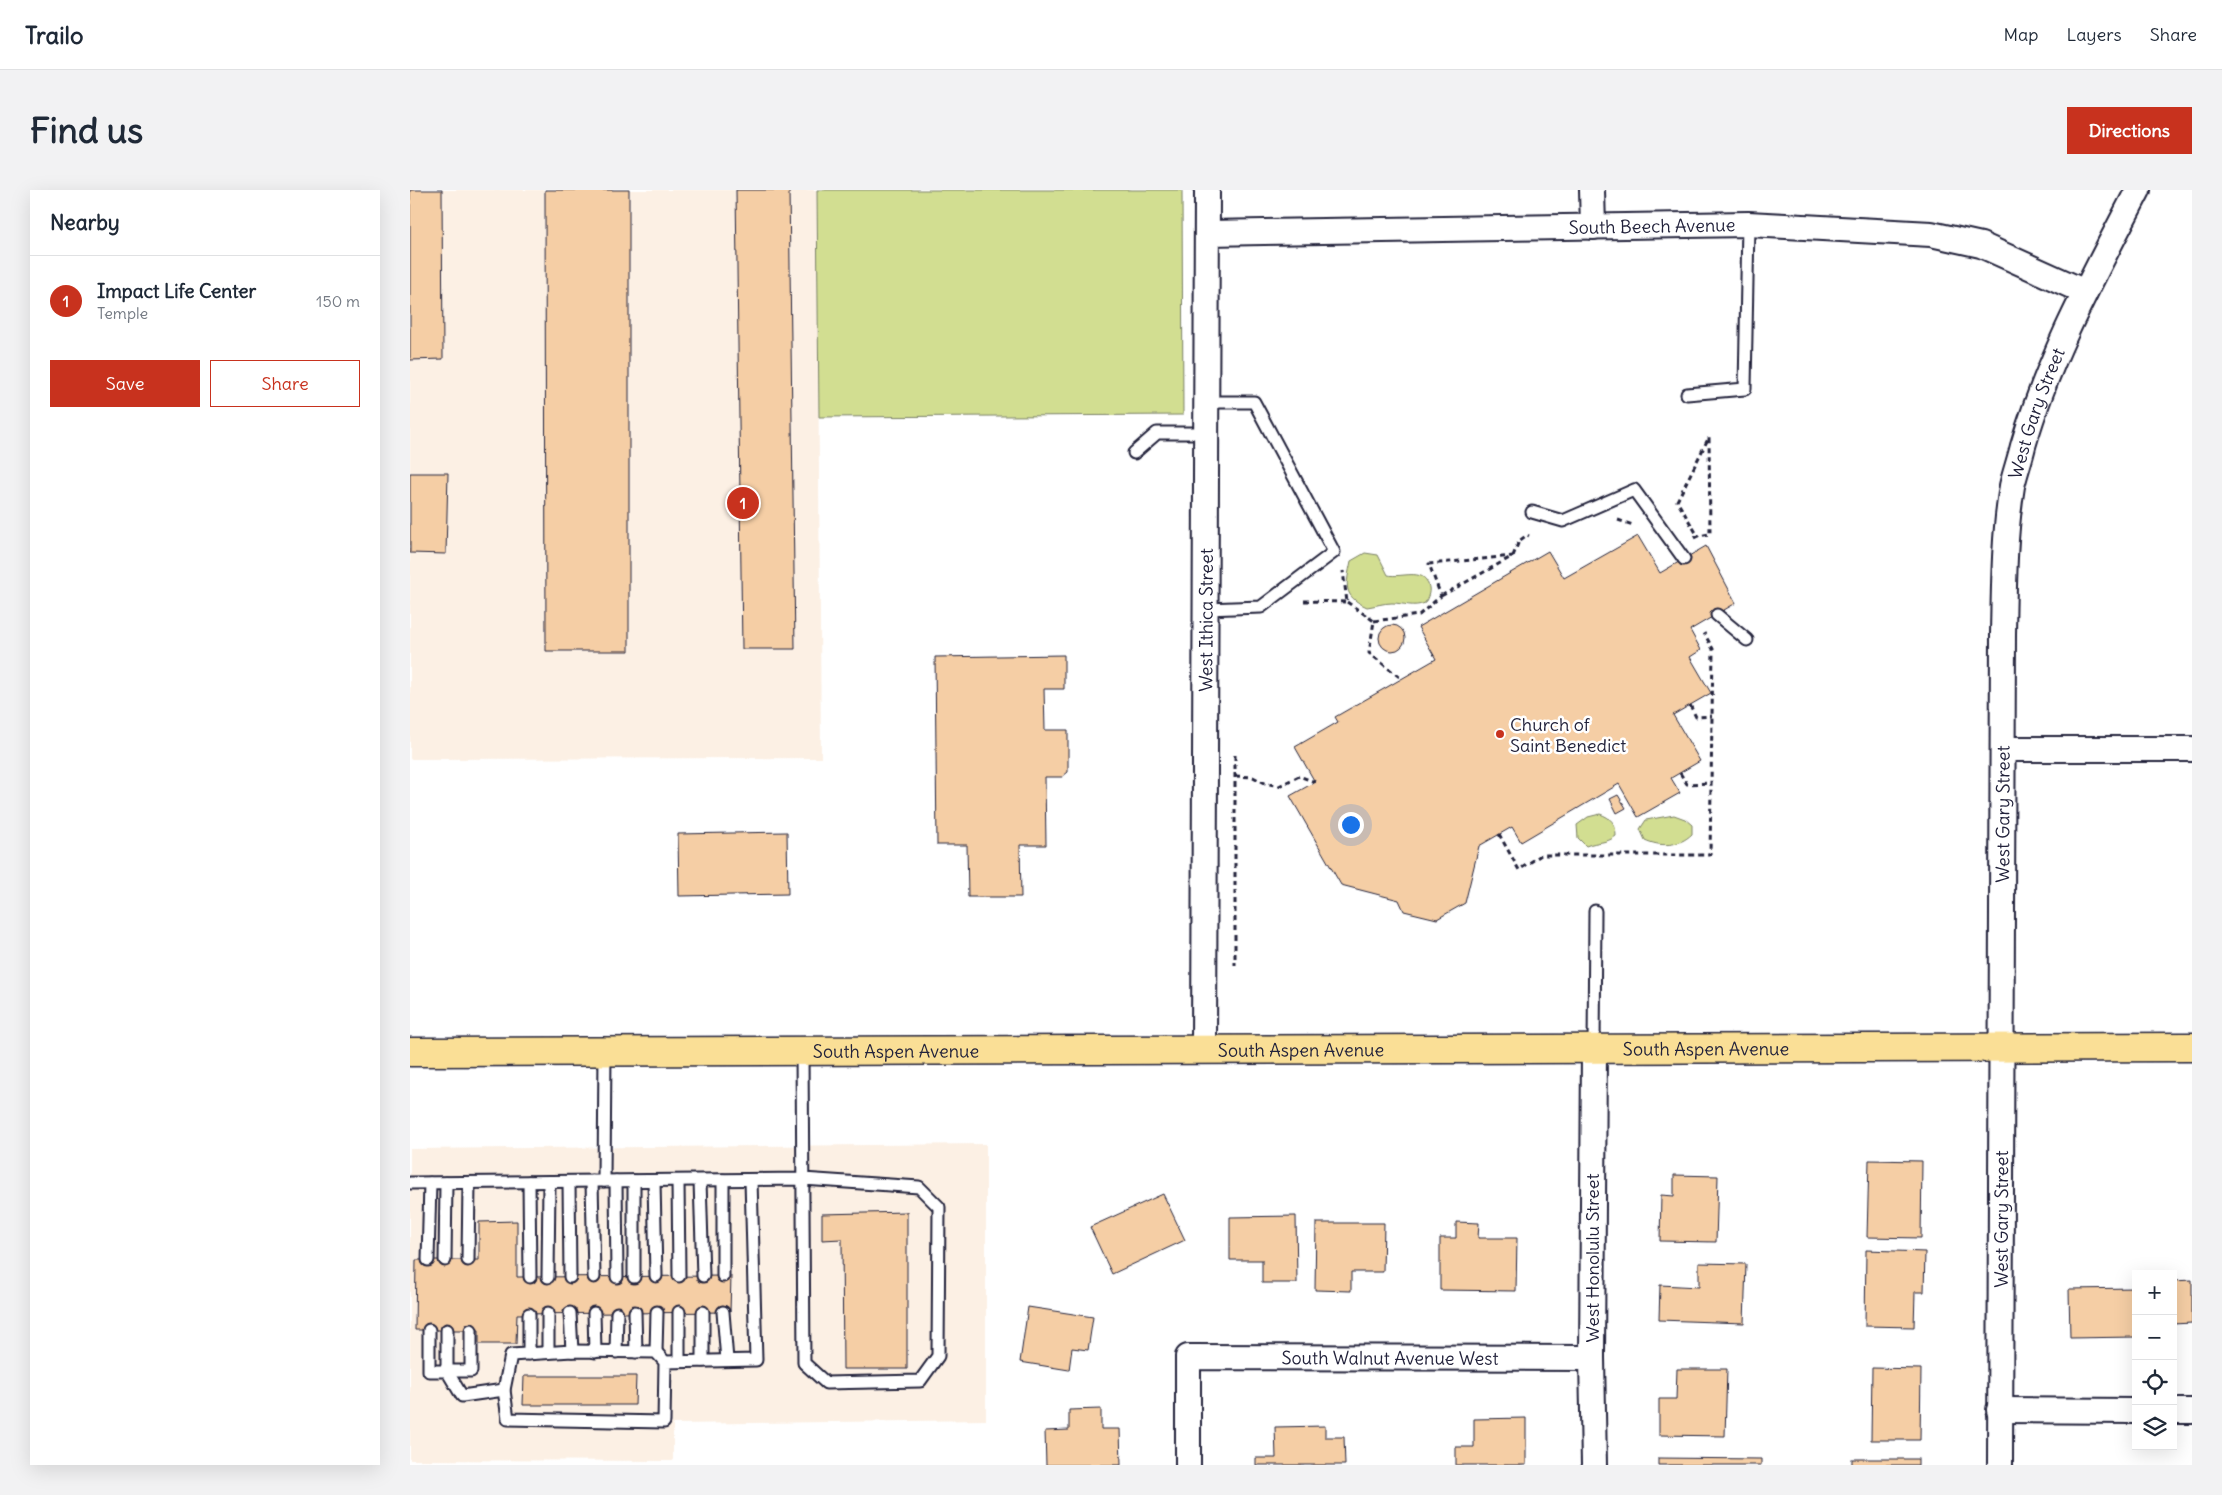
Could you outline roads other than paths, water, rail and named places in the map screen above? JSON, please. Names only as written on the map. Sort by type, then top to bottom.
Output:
[{"type":"main road","name":"South Aspen Avenue","points":[[410,1052],[2192,1047]]},
{"type":"street","name":"West Ithica Street","points":[[1204,1050],[1207,190]]},
{"type":"street","points":[[1592,190],[1593,227]]},
{"type":"street","name":"West Gary Street","points":[[2000,1465],[2005,558],[2012,485],[2029,426],[2050,367],[2085,292],[2138,190]]},
{"type":"street","name":"South Beech Avenue","points":[[1208,233],[1748,224],[1932,234],[1981,245],[2085,292]]},
{"type":"street","points":[[2003,749],[2192,749]]},
{"type":"street","name":"West Honolulu Street","points":[[1594,1050],[1592,1358],[1594,1465]]},
{"type":"street","name":"South Walnut Avenue West","points":[[1188,1465],[1188,1357],[1592,1358]]},
{"type":"street","points":[[2000,1410],[2132,1411]]},
{"type":"street","points":[[2177,1411],[2192,1411]]},
{"type":"lane","points":[[1687,394],[1745,389],[1748,224]]},
{"type":"lane","points":[[1206,402],[1254,402],[1334,552],[1261,607],[1206,609]]},
{"type":"lane","points":[[1134,453],[1157,433],[1206,433]]},
{"type":"lane","points":[[1532,512],[1563,521],[1634,490],[1684,559]]},
{"type":"lane","points":[[1717,615],[1747,640]]},
{"type":"lane","points":[[1594,1050],[1595,911]]},
{"type":"lane","points":[[594,1277],[604,1182],[605,1051]]},
{"type":"lane","points":[[410,1183],[803,1180],[919,1187],[939,1207],[938,1356],[920,1381],[826,1383],[804,1363],[803,1180],[802,1051]]},
{"type":"lane","points":[[723,1180],[723,1276]]},
{"type":"lane","points":[[665,1362],[756,1360],[751,1180]]},
{"type":"lane","points":[[634,1181],[634,1277]]},
{"type":"lane","points":[[654,1181],[656,1276]]},
{"type":"lane","points":[[678,1181],[679,1276]]},
{"type":"lane","points":[[700,1181],[703,1276]]},
{"type":"lane","points":[[529,1182],[530,1277]]},
{"type":"lane","points":[[548,1277],[549,1182]]},
{"type":"lane","points":[[569,1182],[570,1277]]},
{"type":"lane","points":[[604,1182],[617,1277]]},
{"type":"lane","points":[[428,1260],[430,1183]]},
{"type":"lane","points":[[445,1260],[446,1183]]},
{"type":"lane","points":[[468,1260],[469,1183]]},
{"type":"lane","points":[[636,1312],[636,1352]]},
{"type":"lane","points":[[656,1352],[572,1351],[511,1355],[504,1390],[508,1419],[664,1422],[665,1362],[656,1352],[657,1312]]},
{"type":"lane","points":[[679,1312],[679,1361]]},
{"type":"lane","points":[[703,1312],[703,1361]]},
{"type":"lane","points":[[723,1312],[727,1360]]},
{"type":"lane","points":[[548,1313],[548,1352]]},
{"type":"lane","points":[[570,1313],[572,1351]]},
{"type":"lane","points":[[594,1313],[595,1352]]},
{"type":"lane","points":[[616,1352],[617,1313]]},
{"type":"lane","points":[[529,1314],[529,1354]]},
{"type":"lane","points":[[429,1330],[428,1371],[471,1371],[471,1330]]},
{"type":"lane","points":[[447,1330],[447,1371],[462,1396],[504,1390]]},
{"type":"place","name":"Impact Life Center","points":[[743,503]]},
{"type":"place","name":"Church of Saint Benedict","points":[[1500,734]]}]
